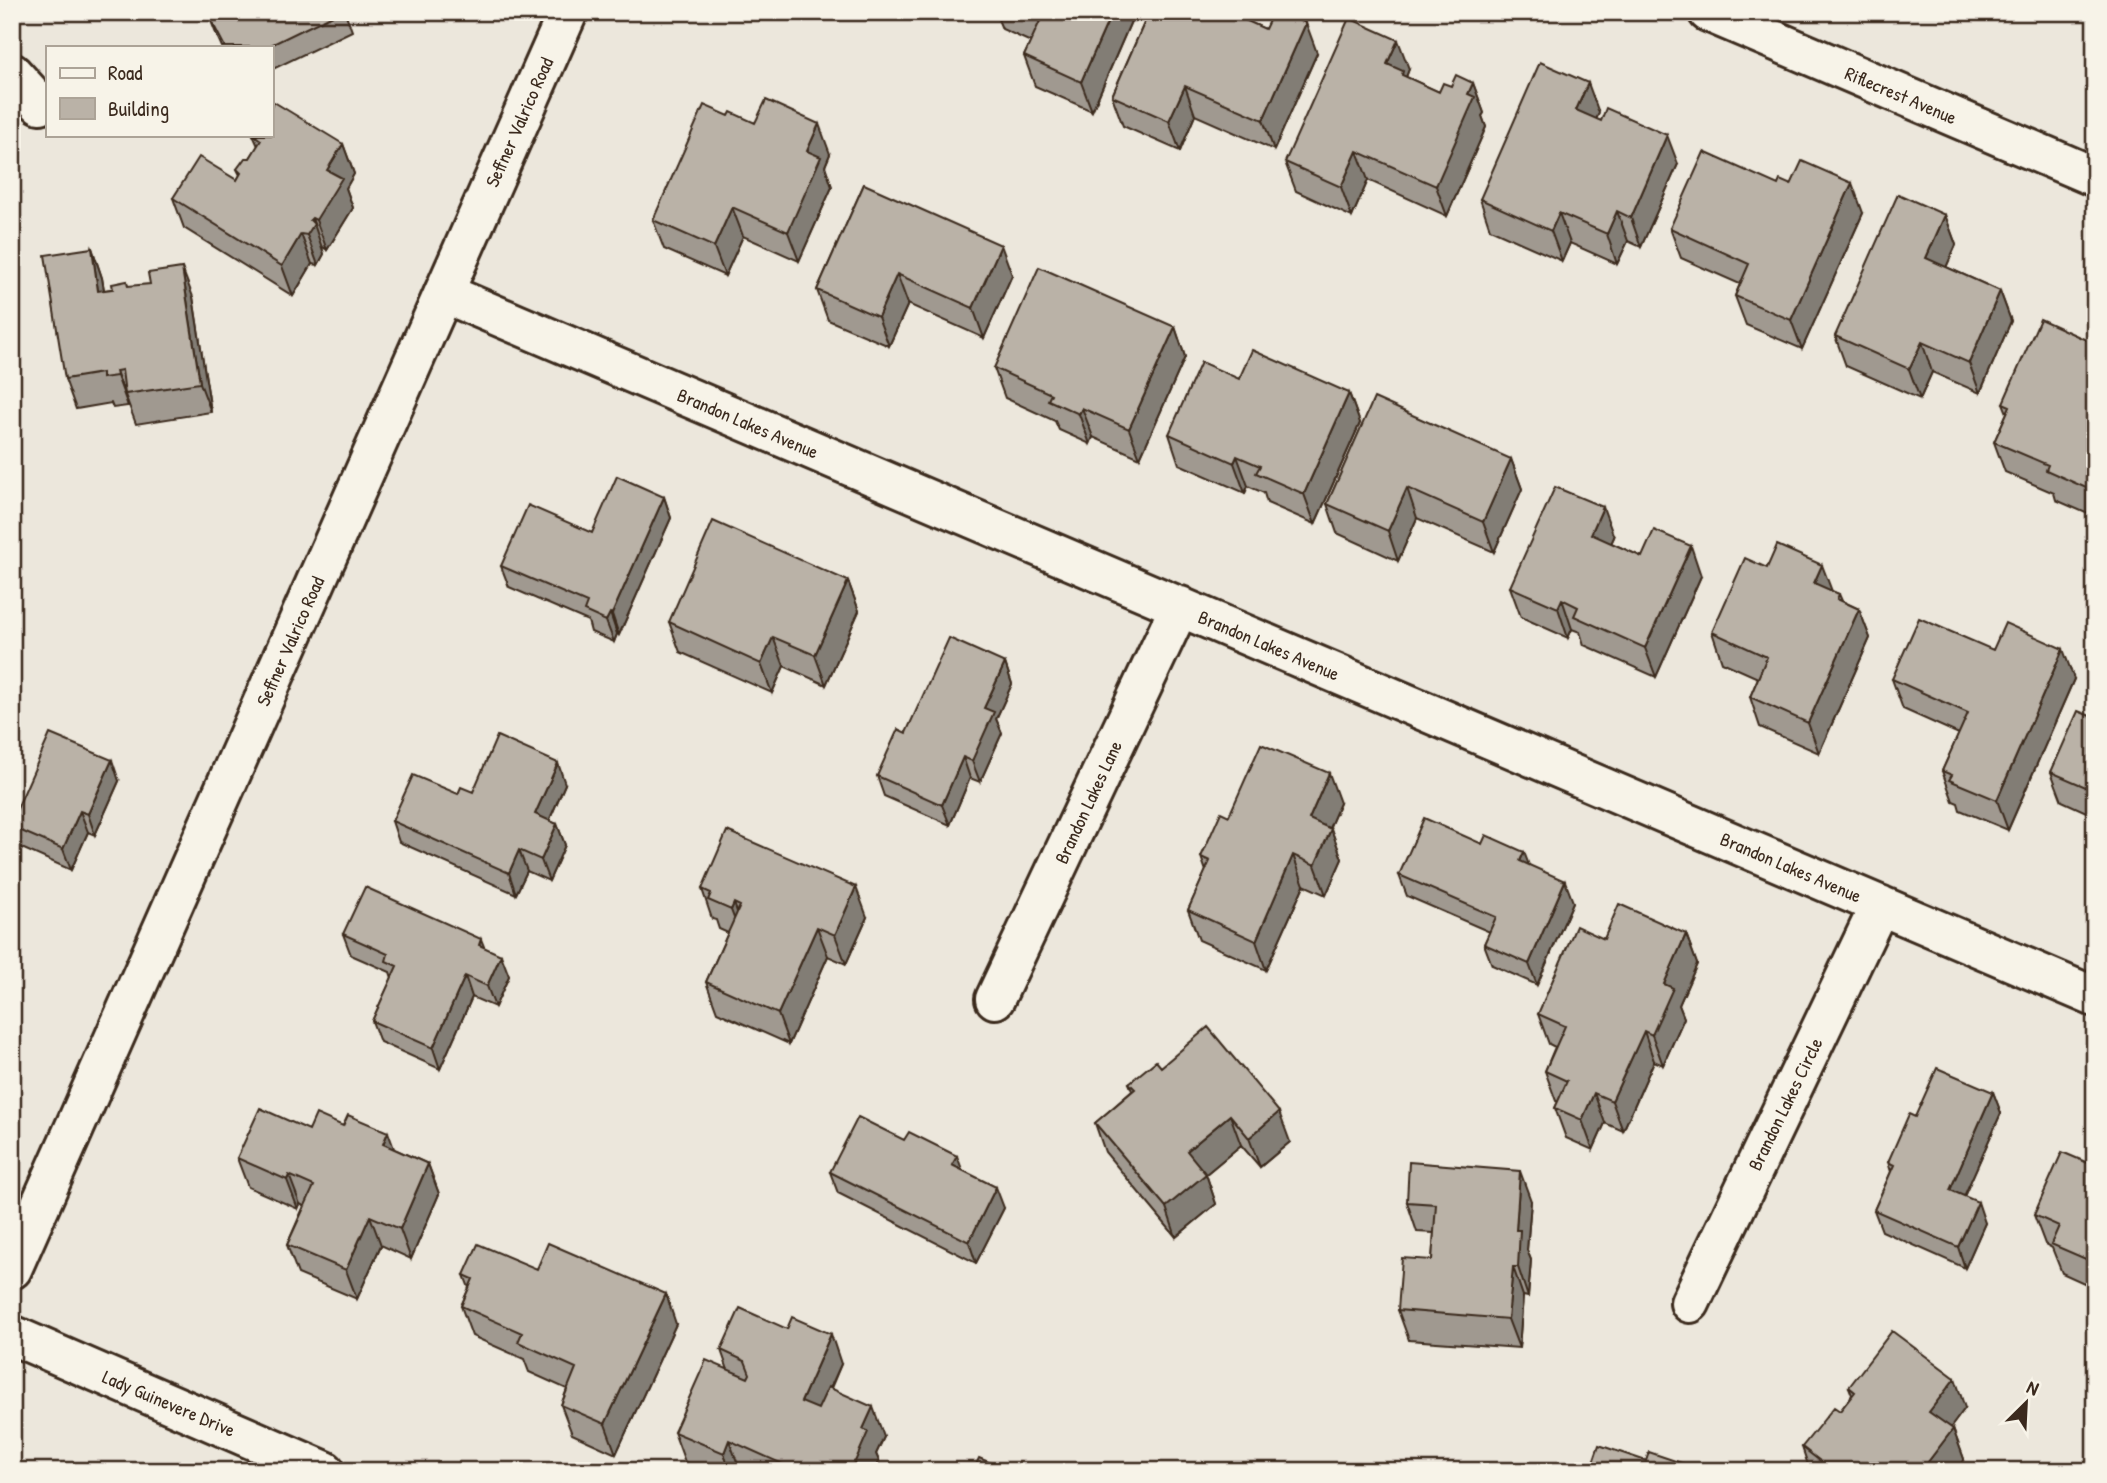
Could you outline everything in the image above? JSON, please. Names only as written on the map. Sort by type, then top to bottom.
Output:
[{"type":"street","name":"Seffner Valrico Road","points":[[12,1269],[568,12]]},
{"type":"street","name":"Riflecrest Avenue","points":[[1708,12],[2095,177]]},
{"type":"street","points":[[12,73],[40,104]]},
{"type":"street","name":"Brandon Lakes Avenue","points":[[444,293],[2095,997]]},
{"type":"street","name":"Brandon Lakes Lane","points":[[995,999],[1180,606]]},
{"type":"street","name":"Brandon Lakes Circle","points":[[1690,1303],[1880,905]]},
{"type":"street","name":"Lady Guinevere Drive","points":[[12,1335],[325,1471]]},
{"type":"building","points":[[216,12],[339,12],[269,46],[224,46],[209,16]]},
{"type":"building","points":[[1020,12],[1112,12],[1081,82],[1024,56],[1040,21]]},
{"type":"building","points":[[1149,12],[1227,12],[1265,29],[1273,12],[1282,12],[1306,23],[1263,120],[1185,86],[1169,121],[1112,96]]},
{"type":"building","points":[[1349,18],[1398,40],[1387,64],[1403,71],[1402,75],[1439,92],[1443,83],[1451,86],[1456,75],[1473,83],[1468,94],[1475,97],[1436,186],[1357,151],[1341,187],[1285,162]]},
{"type":"building","points":[[1540,62],[1588,83],[1576,110],[1601,121],[1606,108],[1667,135],[1631,218],[1617,211],[1607,234],[1559,213],[1551,231],[1480,199]]},
{"type":"building","points":[[766,100],[819,124],[807,151],[821,157],[788,232],[732,207],[714,247],[653,220],[704,105],[729,116],[731,112],[755,123]]},
{"type":"building","points":[[273,103],[343,144],[327,170],[342,178],[316,220],[310,220],[314,224],[307,235],[301,234],[282,266],[173,198],[199,157],[237,180],[241,173],[237,169],[245,158],[250,158],[261,140],[255,136],[273,136]]},
{"type":"building","points":[[1704,152],[1778,185],[1780,180],[1791,185],[1802,161],[1852,183],[1791,320],[1735,296],[1749,264],[1670,228]]},
{"type":"building","points":[[864,184],[1001,245],[973,308],[897,274],[878,317],[817,290]]},
{"type":"building","points":[[1898,194],[1945,215],[1926,258],[2000,291],[1969,363],[1922,342],[1909,369],[1835,336]]},
{"type":"building","points":[[92,248],[98,291],[113,289],[112,284],[127,281],[128,286],[150,284],[148,273],[182,268],[200,383],[125,394],[122,370],[116,371],[117,376],[102,378],[102,373],[65,379],[45,255]]},
{"type":"building","points":[[1039,267],[1175,327],[1129,429],[1082,408],[1079,414],[1048,400],[1051,394],[994,368]]},
{"type":"building","points":[[2040,319],[2095,344],[2095,492],[2046,470],[2048,465],[1994,442],[2010,406],[2003,403]]},
{"type":"building","points":[[1252,350],[1349,393],[1304,494],[1256,473],[1260,466],[1237,456],[1234,463],[1169,434],[1201,362],[1239,379]]},
{"type":"building","points":[[1374,398],[1511,459],[1483,522],[1407,488],[1388,531],[1327,504]]},
{"type":"building","points":[[617,476],[664,497],[612,614],[610,613],[606,621],[584,611],[587,603],[501,566],[528,505],[592,533]]},
{"type":"building","points":[[1555,487],[1603,507],[1591,534],[1642,557],[1654,530],[1691,546],[1645,648],[1574,616],[1578,607],[1562,599],[1558,608],[1510,587]]},
{"type":"building","points":[[713,521],[848,581],[815,655],[773,637],[761,664],[669,622]]},
{"type":"building","points":[[1777,545],[1822,565],[1814,583],[1839,594],[1837,599],[1859,609],[1808,723],[1750,697],[1767,657],[1712,632],[1745,558],[1767,568]]},
{"type":"building","points":[[1919,618],[1993,650],[2005,623],[2063,649],[1997,800],[1949,780],[1952,775],[1942,771],[1968,713],[1892,679]]},
{"type":"building","points":[[949,638],[1005,663],[984,708],[994,712],[972,761],[963,757],[942,805],[877,776],[898,729],[906,733]]},
{"type":"building","points":[[2078,711],[2095,718],[2095,791],[2051,772]]},
{"type":"building","points":[[50,734],[112,760],[88,814],[80,811],[63,849],[12,827],[12,820]]},
{"type":"building","points":[[497,736],[558,763],[535,814],[557,824],[541,860],[519,850],[509,873],[392,821],[413,775],[458,794],[461,787],[473,792]]},
{"type":"building","points":[[1261,744],[1329,773],[1309,819],[1331,829],[1315,865],[1293,855],[1256,941],[1188,910],[1210,861],[1201,857],[1221,812],[1229,816]]},
{"type":"building","points":[[1424,818],[1482,844],[1486,835],[1524,852],[1520,861],[1565,881],[1529,964],[1484,944],[1496,917],[1399,875]]},
{"type":"building","points":[[727,831],[856,887],[835,935],[817,927],[778,1014],[706,982],[740,906],[734,903],[731,910],[708,900],[711,893],[702,889]]},
{"type":"building","points":[[365,887],[481,939],[479,945],[501,955],[487,986],[465,976],[433,1048],[372,1021],[397,966],[386,961],[388,954],[343,934]]},
{"type":"building","points":[[1619,904],[1686,934],[1664,984],[1673,988],[1652,1035],[1644,1031],[1612,1101],[1594,1093],[1582,1120],[1555,1108],[1567,1081],[1545,1071],[1565,1026],[1538,1014],[1576,926],[1604,939]]},
{"type":"building","points":[[1208,1027],[1279,1112],[1249,1138],[1230,1115],[1187,1151],[1206,1174],[1166,1207],[1095,1123],[1135,1089],[1129,1083],[1156,1061],[1161,1067]]},
{"type":"building","points":[[1937,1068],[1993,1092],[1950,1190],[1978,1202],[1958,1247],[1874,1210],[1894,1165],[1888,1162],[1909,1114],[1915,1117]]},
{"type":"building","points":[[260,1108],[309,1130],[316,1114],[343,1126],[348,1115],[388,1132],[383,1144],[428,1164],[400,1229],[370,1216],[346,1270],[287,1245],[314,1186],[289,1175],[287,1180],[237,1158]]},
{"type":"building","points":[[858,1117],[904,1140],[909,1132],[957,1156],[952,1165],[996,1187],[969,1242],[830,1172]]},
{"type":"building","points":[[2062,1152],[2095,1166],[2095,1263],[2051,1244],[2059,1226],[2034,1215]]},
{"type":"building","points":[[1409,1162],[1520,1171],[1516,1230],[1520,1230],[1518,1267],[1513,1267],[1508,1319],[1398,1310],[1402,1258],[1432,1260],[1436,1204],[1407,1202]]},
{"type":"building","points":[[548,1243],[666,1294],[605,1424],[561,1405],[576,1368],[518,1342],[522,1333],[461,1306],[473,1279],[464,1275],[478,1244],[537,1269]]},
{"type":"building","points":[[740,1308],[787,1329],[792,1317],[831,1334],[801,1402],[818,1409],[828,1387],[873,1407],[863,1429],[868,1432],[851,1471],[798,1471],[729,1440],[724,1453],[674,1432],[706,1360],[748,1378],[750,1374],[745,1361],[721,1350]]},
{"type":"building","points":[[1892,1331],[1955,1378],[1929,1412],[1953,1429],[1921,1471],[1833,1471],[1802,1447],[1834,1407],[1840,1411],[1855,1392],[1849,1387]]},
{"type":"building","points":[[1599,1445],[1646,1461],[1649,1452],[1702,1470],[1590,1471]]},
{"type":"building","points":[[979,1458],[1010,1471],[973,1471]]}]
